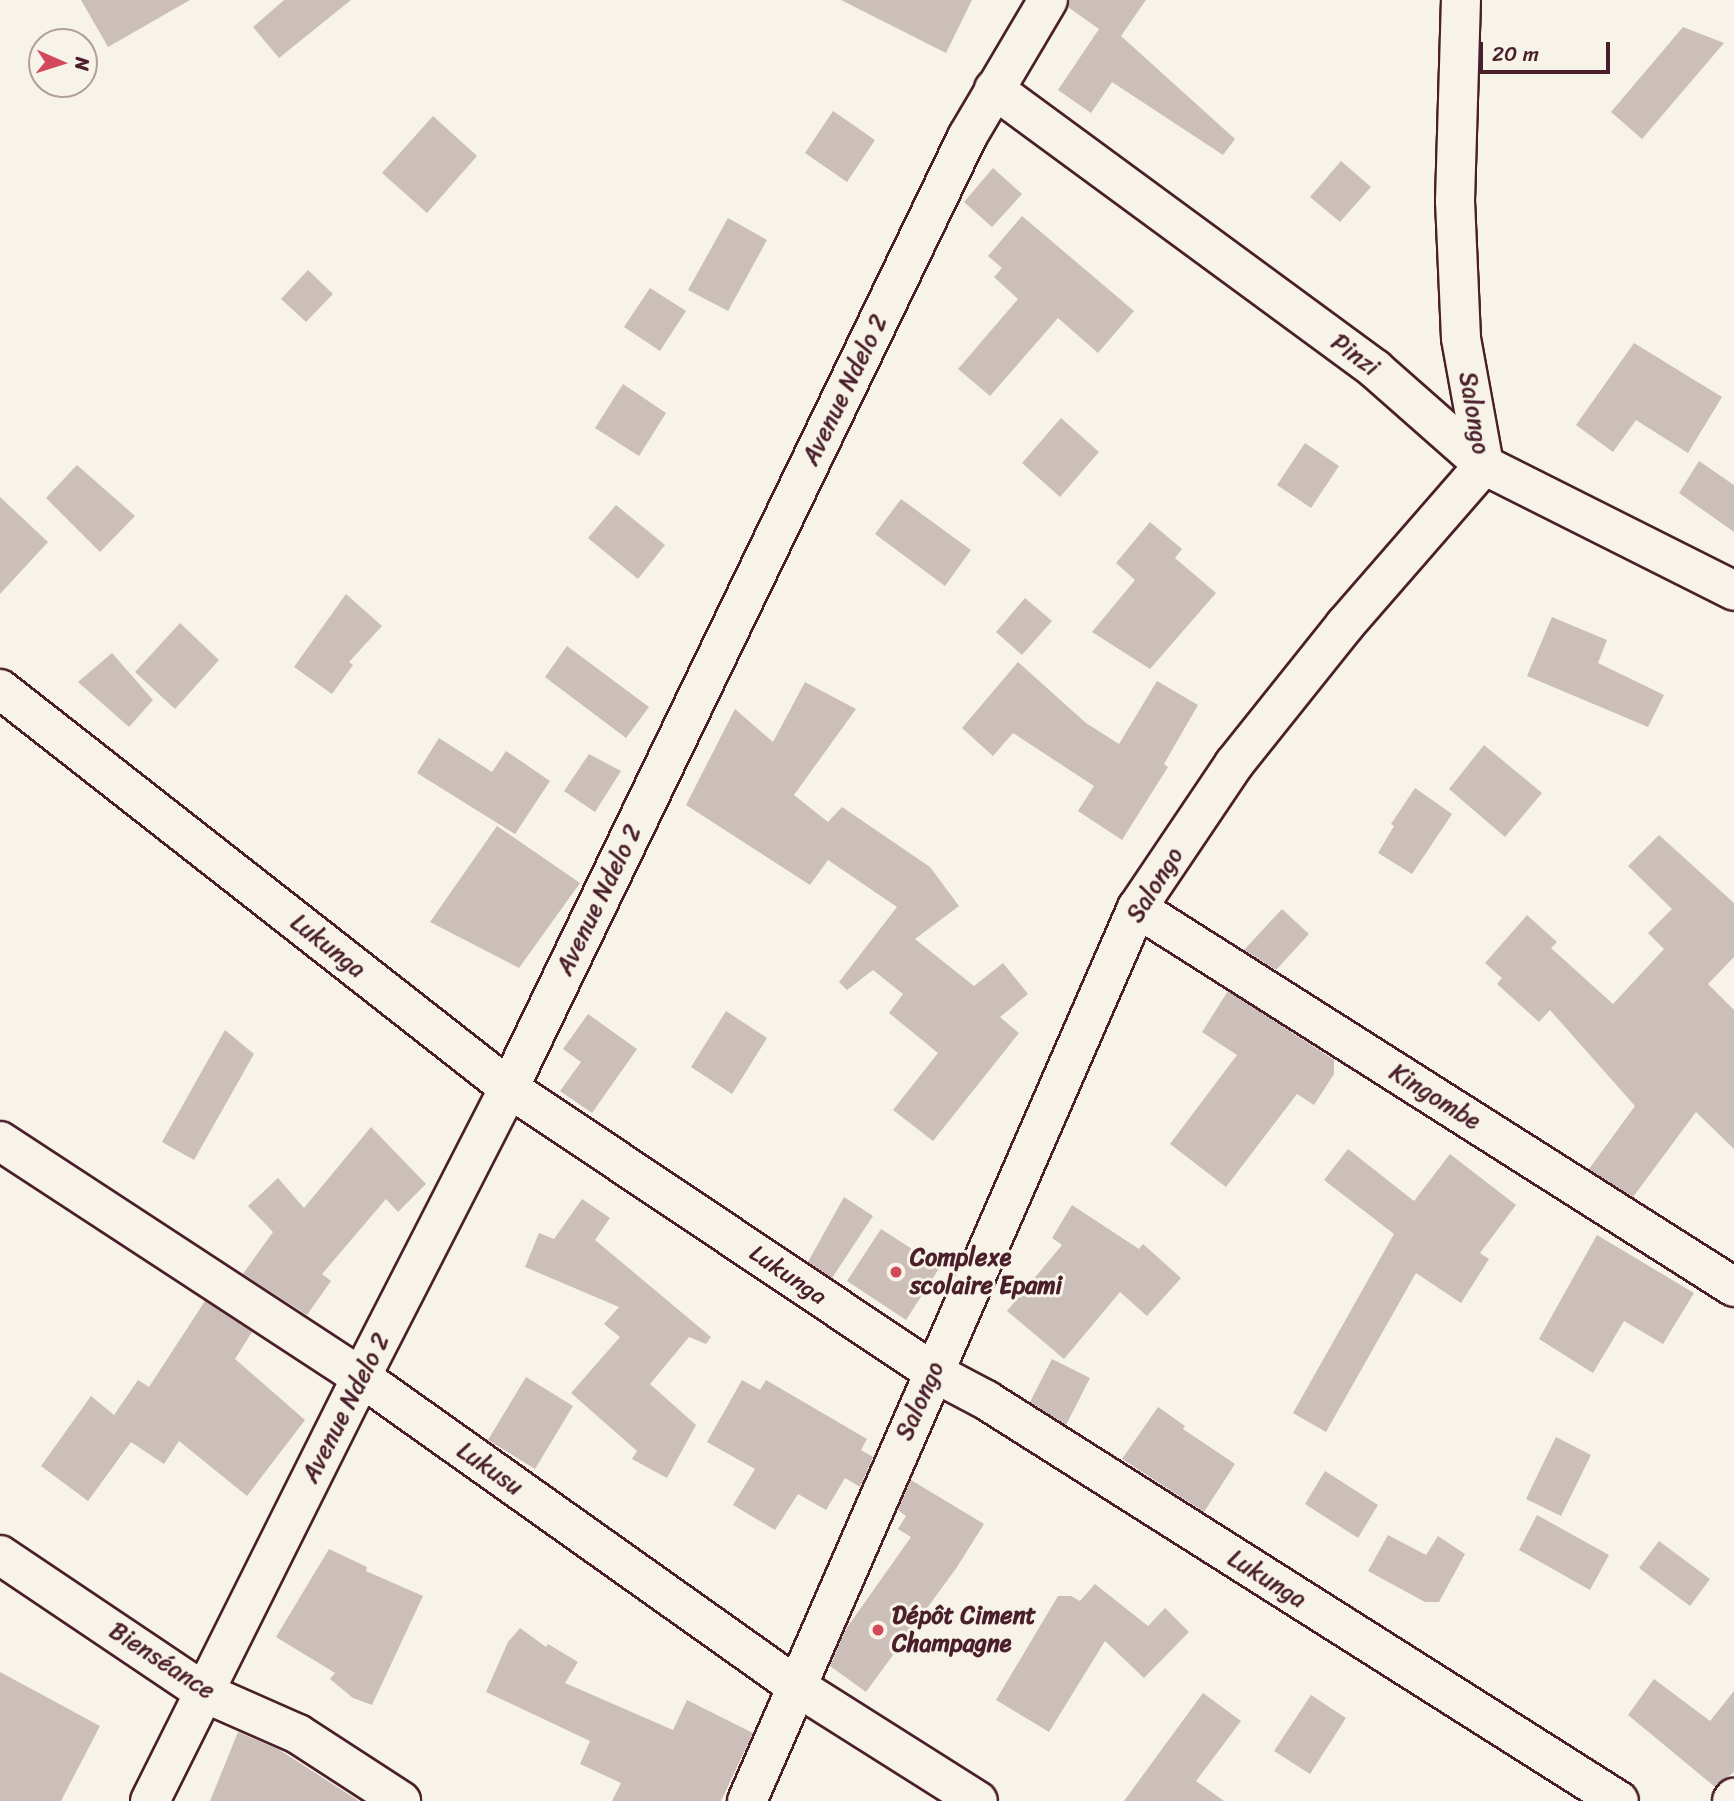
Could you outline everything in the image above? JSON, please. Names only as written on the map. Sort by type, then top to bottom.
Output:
[{"type":"street","name":"Avenue Ndelo 2","points":[[150,1801],[361,1377],[509,1088],[967,136],[1048,0]]},
{"type":"street","name":"Salongo","points":[[747,1801],[1137,908],[1234,764],[1345,625],[1485,465],[1461,338],[1455,201],[1461,0]]},
{"type":"street","name":"Pinzi","points":[[993,89],[1375,369],[1485,465],[1734,591]]},
{"type":"street","name":"Lukunga","points":[[0,690],[509,1088],[933,1372],[986,1400],[1619,1801]]},
{"type":"street","name":"Kingombe","points":[[1137,908],[1734,1287]]},
{"type":"street","name":"Lukusu","points":[[0,1141],[361,1377],[796,1686],[978,1801]]},
{"type":"street","name":"Bienséance","points":[[0,1555],[205,1693],[298,1734],[401,1801]]},
{"type":"building","points":[[81,0],[190,0],[108,47]]},
{"type":"building","points":[[284,0],[351,0],[279,58],[253,27]]},
{"type":"building","points":[[841,0],[972,0],[946,53]]},
{"type":"building","points":[[1070,0],[1146,0],[1121,36],[1235,139],[1223,155],[1112,82],[1091,113],[1058,90],[1099,29],[1068,7]]},
{"type":"building","points":[[1683,27],[1724,43],[1642,139],[1611,112]]},
{"type":"building","points":[[833,111],[875,140],[847,182],[805,153]]},
{"type":"building","points":[[433,116],[477,156],[427,213],[382,173]]},
{"type":"building","points":[[1341,161],[1371,187],[1340,222],[1310,197]]},
{"type":"building","points":[[993,168],[1022,194],[992,227],[964,202]]},
{"type":"building","points":[[1022,216],[1134,311],[1098,353],[1058,318],[990,396],[958,369],[1018,299],[994,277],[1002,268],[988,256]]},
{"type":"building","points":[[728,218],[767,240],[728,311],[688,290]]},
{"type":"building","points":[[308,270],[333,294],[306,322],[281,299]]},
{"type":"building","points":[[650,288],[686,311],[660,351],[624,327]]},
{"type":"building","points":[[1634,343],[1722,397],[1688,453],[1636,420],[1613,452],[1576,425]]},
{"type":"building","points":[[623,384],[666,413],[639,456],[595,428]]},
{"type":"building","points":[[1061,418],[1099,452],[1060,497],[1022,463]]},
{"type":"building","points":[[1305,443],[1339,466],[1311,508],[1277,485]]},
{"type":"building","points":[[1699,461],[1734,485],[1734,532],[1679,493]]},
{"type":"building","points":[[77,465],[135,516],[100,552],[46,498]]},
{"type":"building","points":[[0,497],[48,542],[0,594]]},
{"type":"building","points":[[901,499],[971,550],[945,586],[875,534]]},
{"type":"building","points":[[616,505],[665,545],[638,579],[588,538]]},
{"type":"building","points":[[1150,522],[1182,549],[1175,558],[1216,593],[1150,669],[1092,632],[1135,580],[1116,563]]},
{"type":"building","points":[[346,594],[382,626],[349,662],[353,665],[332,694],[294,667]]},
{"type":"building","points":[[1025,598],[1052,621],[1022,655],[996,632]]},
{"type":"building","points":[[1552,617],[1607,640],[1598,663],[1664,695],[1648,727],[1527,676]]},
{"type":"building","points":[[180,623],[219,660],[175,709],[135,672]]},
{"type":"building","points":[[567,646],[649,707],[626,738],[545,677]]},
{"type":"building","points":[[112,653],[153,700],[129,727],[78,682]]},
{"type":"building","points":[[1018,662],[1086,723],[1119,744],[1157,681],[1198,705],[1164,764],[1168,767],[1122,840],[1078,811],[1094,786],[1013,733],[993,756],[962,728]]},
{"type":"building","points":[[805,682],[856,709],[794,795],[828,822],[842,807],[930,867],[959,906],[915,939],[974,986],[1003,963],[1028,994],[1000,1017],[1019,1033],[933,1141],[893,1110],[938,1053],[889,1013],[903,994],[873,970],[847,990],[839,982],[897,907],[828,860],[810,885],[686,805],[735,709],[773,742]]},
{"type":"building","points":[[439,738],[492,772],[506,751],[550,781],[515,834],[417,773]]},
{"type":"building","points":[[1484,745],[1542,793],[1505,837],[1449,789]]},
{"type":"building","points":[[589,754],[621,771],[595,812],[564,791]]},
{"type":"building","points":[[1415,788],[1452,814],[1412,874],[1378,853],[1394,826],[1391,824]]},
{"type":"building","points":[[497,826],[580,883],[519,968],[430,922]]},
{"type":"building","points":[[1659,835],[1734,903],[1734,957],[1708,984],[1734,1010],[1734,1149],[1696,1112],[1633,1197],[1589,1169],[1635,1106],[1550,1010],[1539,1022],[1497,984],[1502,978],[1485,963],[1527,915],[1557,942],[1551,948],[1613,1004],[1664,949],[1648,933],[1672,909],[1628,866]]},
{"type":"building","points":[[1282,909],[1309,934],[1276,970],[1244,950]]},
{"type":"building","points":[[1228,991],[1334,1060],[1334,1074],[1314,1105],[1297,1094],[1226,1187],[1170,1144],[1237,1055],[1202,1032]]},
{"type":"building","points":[[726,1011],[767,1038],[732,1094],[691,1067]]},
{"type":"building","points":[[588,1014],[637,1049],[592,1113],[560,1091],[581,1062],[563,1049]]},
{"type":"building","points":[[225,1030],[254,1054],[194,1160],[162,1142]]},
{"type":"building","points":[[371,1127],[426,1184],[398,1212],[386,1199],[322,1274],[331,1281],[307,1315],[243,1274],[273,1232],[248,1206],[278,1178],[304,1208]]},
{"type":"building","points":[[1348,1149],[1414,1201],[1450,1154],[1516,1205],[1480,1253],[1489,1259],[1461,1303],[1416,1273],[1326,1432],[1293,1413],[1394,1234],[1324,1180]]},
{"type":"building","points":[[844,1197],[873,1216],[832,1278],[808,1262]]},
{"type":"building","points":[[582,1199],[610,1218],[595,1240],[711,1337],[706,1344],[689,1337],[650,1384],[696,1425],[667,1478],[632,1459],[637,1451],[571,1393],[620,1337],[604,1324],[619,1307],[525,1267],[539,1233],[554,1239]]},
{"type":"building","points":[[1072,1205],[1139,1249],[1143,1244],[1181,1278],[1147,1316],[1120,1292],[1064,1359],[1007,1311],[1062,1245],[1052,1238]]},
{"type":"building","name":"Complexe scolaire Epami","points":[[881,1229],[940,1267],[906,1320],[847,1281]]},
{"type":"building","points":[[1597,1235],[1694,1293],[1663,1344],[1624,1321],[1593,1373],[1539,1339]]},
{"type":"building","points":[[205,1301],[252,1332],[235,1359],[305,1420],[247,1496],[179,1441],[164,1464],[131,1442],[88,1501],[41,1466],[91,1396],[114,1415],[138,1380],[149,1387]]},
{"type":"building","points":[[1052,1359],[1090,1378],[1066,1425],[1030,1402]]},
{"type":"building","points":[[526,1377],[573,1406],[535,1469],[488,1440]]},
{"type":"building","points":[[742,1380],[760,1390],[766,1380],[867,1439],[861,1450],[873,1457],[860,1487],[845,1478],[826,1510],[798,1494],[775,1530],[733,1505],[755,1469],[707,1442]]},
{"type":"building","points":[[1158,1407],[1185,1426],[1183,1429],[1235,1464],[1204,1512],[1122,1459]]},
{"type":"building","points":[[1556,1437],[1591,1455],[1561,1516],[1526,1499]]},
{"type":"building","points":[[1325,1471],[1378,1505],[1358,1538],[1305,1504]]},
{"type":"building","points":[[911,1480],[984,1524],[957,1567],[866,1692],[830,1666],[846,1629],[911,1537],[898,1529],[906,1516],[898,1510]]},
{"type":"building","points":[[1537,1515],[1609,1555],[1590,1590],[1519,1550]]},
{"type":"building","points":[[1388,1535],[1426,1555],[1438,1536],[1465,1554],[1439,1602],[1425,1602],[1368,1571]]},
{"type":"building","points":[[1659,1541],[1710,1579],[1690,1606],[1639,1568]]},
{"type":"building","points":[[329,1549],[367,1567],[366,1571],[423,1596],[372,1705],[353,1698],[330,1679],[335,1673],[276,1637]]},
{"type":"building","points":[[1095,1584],[1148,1626],[1165,1608],[1189,1632],[1144,1678],[1105,1641],[1049,1732],[996,1700],[1058,1596],[1071,1596],[1080,1601]]},
{"type":"building","points":[[520,1628],[546,1647],[548,1644],[578,1662],[565,1683],[673,1730],[687,1700],[753,1733],[721,1801],[612,1801],[621,1783],[580,1764],[590,1741],[486,1692],[508,1642]]},
{"type":"building","points":[[0,1672],[100,1726],[61,1801],[0,1801]]},
{"type":"building","points":[[1654,1679],[1710,1721],[1734,1691],[1734,1772],[1715,1787],[1628,1715]]},
{"type":"building","points":[[1203,1693],[1241,1721],[1196,1781],[1224,1801],[1124,1801]]},
{"type":"building","points":[[1311,1695],[1346,1718],[1310,1774],[1274,1751]]},
{"type":"building","points":[[238,1732],[278,1749],[359,1801],[210,1801]]},
{"type":"place","name":"Complexe scolaire Epami","points":[[896,1272]]},
{"type":"place","name":"Dépôt Ciment Champagne","points":[[878,1630]]}]
